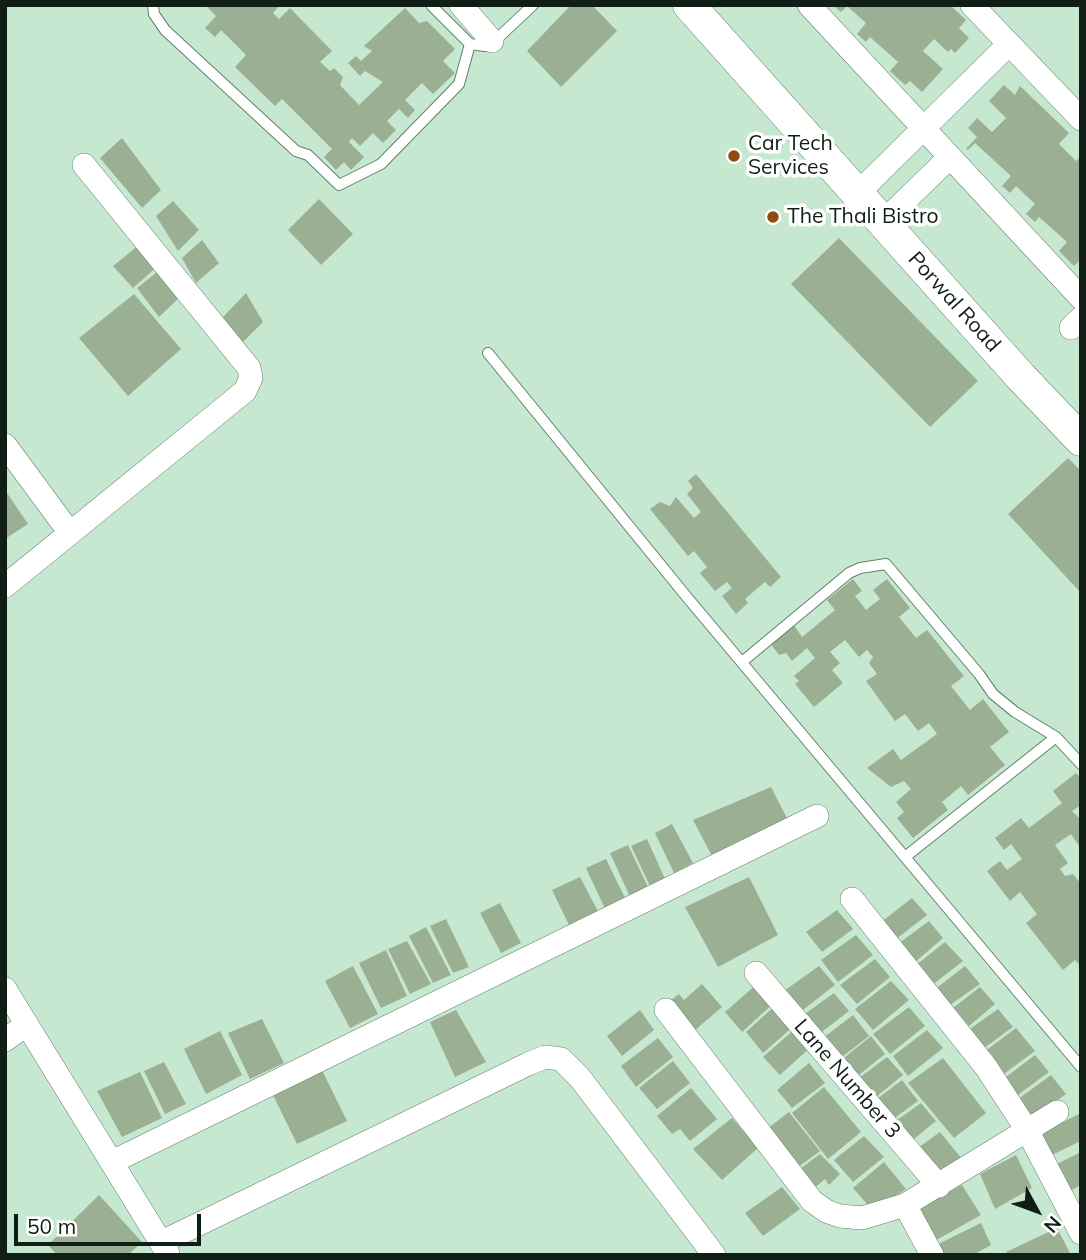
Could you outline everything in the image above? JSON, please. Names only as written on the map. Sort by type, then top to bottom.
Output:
[{"type":"street","points":[[461,5],[481,43]]},
{"type":"street","name":"Porwal Road","points":[[689,5],[1081,440]]},
{"type":"street","points":[[809,5],[1081,298]]},
{"type":"street","points":[[972,5],[1081,119]]},
{"type":"street","points":[[857,194],[1009,44]]},
{"type":"street","points":[[883,222],[950,157]]},
{"type":"street","points":[[6,583],[245,391],[251,377],[249,368],[84,165]]},
{"type":"street","points":[[5,445],[70,533]]},
{"type":"street","points":[[112,1162],[817,816]]},
{"type":"street","points":[[852,899],[986,1067],[1027,1130],[1081,1233]]},
{"type":"street","name":"Lane Number 3","points":[[756,973],[939,1186]]},
{"type":"street","points":[[5,989],[165,1248],[545,1057],[561,1059],[580,1078],[714,1255]]},
{"type":"street","points":[[666,1010],[812,1201],[826,1211],[862,1218],[905,1205],[1057,1112]]},
{"type":"street","points":[[5,1040],[27,1024]]},
{"type":"street","points":[[905,1205],[932,1255]]},
{"type":"lane","points":[[153,5],[154,14],[165,30],[296,151],[308,155],[339,185],[380,164],[459,83],[481,43],[533,5]]},
{"type":"lane","points":[[431,5],[481,43]]},
{"type":"lane","points":[[488,353],[685,596],[1081,1067]]},
{"type":"lane","points":[[742,662],[849,573],[886,564],[993,694],[1015,712],[1055,737],[1081,764]]},
{"type":"lane","points":[[905,857],[1055,737]]},
{"type":"building","points":[[205,5],[280,5],[273,13],[279,19],[290,8],[332,51],[320,62],[330,71],[334,68],[343,77],[340,85],[359,105],[383,82],[365,71],[360,76],[348,63],[356,56],[361,61],[372,51],[364,46],[405,8],[419,23],[427,21],[455,49],[443,61],[455,73],[433,94],[422,83],[405,100],[415,110],[408,118],[399,109],[387,121],[396,130],[383,143],[373,133],[360,146],[352,138],[349,142],[364,157],[351,170],[344,162],[336,170],[324,157],[332,149],[282,99],[275,106],[235,67],[246,55],[221,30],[215,37],[205,28],[216,16]]},
{"type":"building","points":[[571,5],[592,5],[617,31],[561,87],[527,51]]},
{"type":"building","points":[[833,5],[950,5],[966,20],[959,28],[969,38],[955,53],[951,49],[948,52],[934,39],[923,51],[943,69],[922,92],[910,81],[905,85],[890,71],[898,62],[870,37],[866,42],[857,34],[866,23],[847,6],[841,12]]},
{"type":"building","points":[[1004,85],[1015,95],[1020,86],[1069,133],[1059,144],[1076,161],[1081,156],[1081,263],[1079,261],[1074,266],[1059,251],[1067,242],[1039,217],[1035,222],[1026,214],[1035,204],[1016,186],[1010,193],[1002,186],[1011,176],[975,143],[966,149],[977,137],[968,128],[977,118],[992,132],[1006,118],[989,101]]},
{"type":"building","points":[[122,138],[161,190],[142,208],[100,158]]},
{"type":"building","points":[[319,199],[353,234],[321,265],[288,230]]},
{"type":"building","points":[[173,201],[199,230],[178,251],[156,216]]},
{"type":"building","points":[[839,238],[978,381],[930,427],[791,284]]},
{"type":"building","points":[[202,240],[219,263],[196,283],[182,258]]},
{"type":"building","points":[[139,245],[158,266],[133,288],[113,266]]},
{"type":"building","points":[[162,268],[184,293],[159,317],[137,288]]},
{"type":"building","points":[[246,293],[263,322],[243,342],[223,317]]},
{"type":"building","points":[[134,294],[181,349],[128,396],[79,338]]},
{"type":"building","points":[[1068,458],[1081,471],[1081,593],[1008,514]]},
{"type":"building","points":[[696,474],[781,577],[770,587],[765,582],[745,599],[748,603],[736,614],[722,596],[732,588],[727,582],[715,591],[700,573],[707,567],[694,551],[688,556],[650,509],[660,502],[670,506],[676,497],[694,518],[701,512],[687,494],[693,488],[688,481]]},
{"type":"building","points":[[5,490],[28,524],[5,539]]},
{"type":"building","points":[[853,579],[862,591],[855,596],[866,610],[880,599],[873,590],[887,579],[910,608],[899,617],[916,638],[927,630],[964,676],[951,686],[970,710],[983,699],[1009,732],[990,747],[1005,765],[968,795],[961,786],[942,802],[948,810],[913,838],[897,818],[904,812],[896,802],[911,789],[904,781],[891,787],[867,768],[893,749],[901,760],[937,734],[929,723],[918,731],[905,714],[895,721],[866,681],[877,674],[869,663],[873,657],[867,650],[859,657],[845,640],[830,652],[840,663],[832,670],[843,683],[814,707],[795,684],[799,681],[794,676],[815,658],[807,648],[792,661],[786,653],[779,655],[770,643],[794,625],[802,637],[835,610],[827,600]]},
{"type":"building","points":[[1076,773],[1081,778],[1081,805],[1072,811],[1081,820],[1081,845],[1079,846],[1071,834],[1055,845],[1068,863],[1060,869],[1065,876],[1073,874],[1081,884],[1081,967],[1075,960],[1063,970],[1026,923],[1037,914],[1020,892],[1010,901],[987,871],[1000,861],[1007,870],[1022,859],[1011,844],[1004,850],[995,838],[1021,818],[1029,828],[1062,803],[1053,791]]},
{"type":"building","points":[[771,787],[790,824],[713,858],[693,820]]},
{"type":"building","points":[[672,824],[693,863],[674,873],[655,833]]},
{"type":"building","points":[[647,839],[666,881],[651,888],[631,846]]},
{"type":"building","points":[[628,845],[649,889],[631,899],[610,853]]},
{"type":"building","points":[[606,859],[628,904],[607,913],[586,868]]},
{"type":"building","points":[[580,877],[602,919],[573,933],[552,890]]},
{"type":"building","points":[[749,877],[778,935],[718,967],[685,907]]},
{"type":"building","points":[[912,898],[927,915],[895,940],[880,923]]},
{"type":"building","points":[[500,903],[521,943],[501,953],[480,913]]},
{"type":"building","points":[[837,910],[853,929],[822,952],[806,932]]},
{"type":"building","points":[[446,919],[469,967],[453,973],[430,926]]},
{"type":"building","points":[[929,921],[943,938],[914,963],[898,944]]},
{"type":"building","points":[[426,927],[451,975],[433,983],[409,936]]},
{"type":"building","points":[[856,935],[873,955],[838,982],[821,960]]},
{"type":"building","points":[[407,941],[431,984],[410,994],[388,949]]},
{"type":"building","points":[[945,942],[963,961],[931,986],[916,965]]},
{"type":"building","points":[[386,950],[407,996],[381,1008],[359,963]]},
{"type":"building","points":[[875,959],[890,977],[857,1004],[840,985]]},
{"type":"building","points":[[353,966],[378,1014],[350,1028],[325,981]]},
{"type":"building","points":[[819,966],[835,985],[799,1013],[781,993]]},
{"type":"building","points":[[965,966],[980,984],[947,1007],[934,990]]},
{"type":"building","points":[[891,981],[909,1000],[873,1030],[855,1009]]},
{"type":"building","points":[[702,984],[722,1007],[694,1031],[670,1001],[679,994],[684,1000]]},
{"type":"building","points":[[757,984],[775,1002],[742,1032],[725,1012]]},
{"type":"building","points":[[980,987],[995,1004],[969,1026],[953,1008]]},
{"type":"building","points":[[834,993],[849,1011],[818,1035],[802,1016]]},
{"type":"building","points":[[777,1004],[795,1025],[763,1053],[746,1032]]},
{"type":"building","points":[[909,1007],[925,1026],[890,1054],[873,1034]]},
{"type":"building","points":[[998,1009],[1013,1027],[984,1048],[970,1029]]},
{"type":"building","points":[[456,1010],[486,1062],[455,1077],[430,1022]]},
{"type":"building","points":[[640,1010],[654,1030],[622,1056],[607,1036]]},
{"type":"building","points":[[853,1015],[869,1036],[837,1061],[819,1041]]},
{"type":"building","points":[[262,1019],[284,1063],[250,1079],[228,1033]]},
{"type":"building","points":[[796,1028],[812,1046],[780,1075],[763,1057]]},
{"type":"building","points":[[1016,1028],[1035,1051],[1001,1076],[984,1052]]},
{"type":"building","points":[[927,1030],[943,1048],[908,1076],[893,1056]]},
{"type":"building","points":[[220,1031],[242,1075],[206,1094],[184,1049]]},
{"type":"building","points":[[871,1036],[885,1054],[854,1079],[839,1062]]},
{"type":"building","points":[[658,1038],[673,1057],[636,1087],[621,1066]]},
{"type":"building","points":[[1035,1055],[1049,1072],[1015,1097],[1002,1080]]},
{"type":"building","points":[[887,1057],[903,1075],[871,1101],[855,1081]]},
{"type":"building","points":[[943,1058],[986,1113],[954,1138],[908,1083]]},
{"type":"building","points":[[673,1061],[690,1083],[657,1109],[639,1088]]},
{"type":"building","points":[[164,1062],[186,1104],[165,1114],[144,1071]]},
{"type":"building","points":[[809,1063],[825,1083],[792,1108],[777,1090]]},
{"type":"building","points":[[320,1066],[347,1121],[297,1144],[270,1089]]},
{"type":"building","points":[[140,1072],[162,1118],[122,1137],[97,1091]]},
{"type":"building","points":[[1051,1075],[1066,1094],[1032,1119],[1017,1100]]},
{"type":"building","points":[[902,1080],[918,1101],[889,1122],[873,1102]]},
{"type":"building","points":[[824,1087],[861,1132],[828,1159],[792,1113]]},
{"type":"building","points":[[691,1088],[717,1119],[690,1141],[680,1129],[672,1134],[657,1116]]},
{"type":"building","points":[[921,1103],[936,1121],[909,1143],[893,1123]]},
{"type":"building","points":[[789,1112],[820,1151],[793,1171],[763,1132]]},
{"type":"building","points":[[1081,1113],[1081,1141],[1052,1155],[1041,1133]]},
{"type":"building","points":[[732,1118],[758,1148],[722,1180],[693,1149]]},
{"type":"building","points":[[940,1132],[962,1159],[937,1179],[915,1150]]},
{"type":"building","points":[[864,1136],[884,1157],[853,1182],[834,1160]]},
{"type":"building","points":[[1081,1152],[1081,1185],[1068,1192],[1055,1165]]},
{"type":"building","points":[[820,1154],[840,1174],[829,1185],[825,1179],[812,1190],[796,1172]]},
{"type":"building","points":[[1016,1155],[1032,1188],[995,1209],[980,1174]]},
{"type":"building","points":[[884,1162],[906,1189],[873,1211],[853,1188]]},
{"type":"building","points":[[962,1185],[981,1215],[931,1243],[916,1211]]},
{"type":"building","points":[[782,1187],[800,1209],[763,1236],[745,1213]]},
{"type":"building","points":[[99,1195],[142,1242],[128,1255],[57,1255],[48,1245]]},
{"type":"building","points":[[981,1223],[991,1245],[973,1255],[936,1255],[932,1247]]},
{"type":"building","points":[[1057,1228],[1071,1255],[1008,1255],[1006,1252]]},
{"type":"place","name":"Car Tech Services","points":[[734,156]]},
{"type":"place","name":"The Thali Bistro","points":[[773,217]]}]
